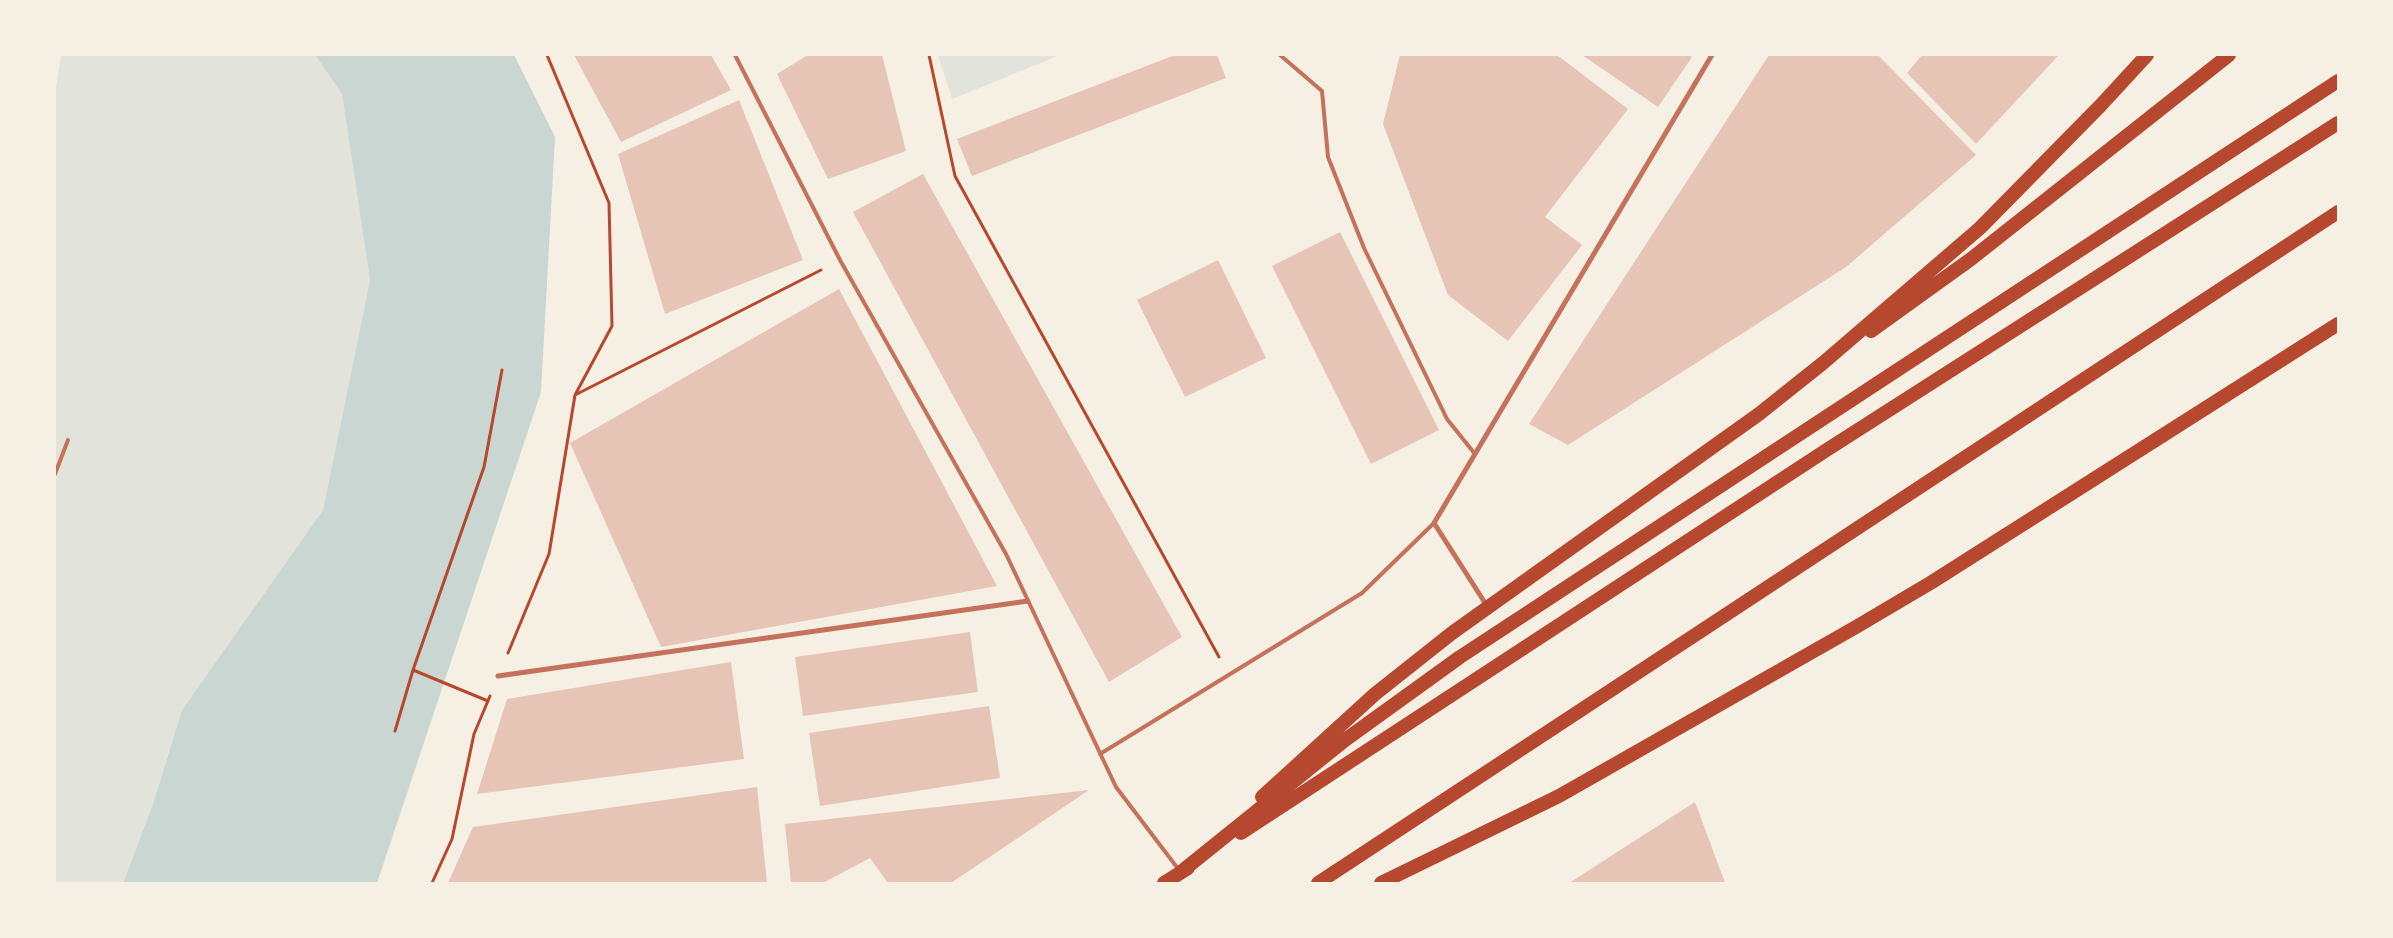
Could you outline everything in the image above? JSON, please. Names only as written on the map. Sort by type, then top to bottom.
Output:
[{"type":"highway","points":[[1759,414],[1822,363],[1980,228],[2101,105],[2147,55]]},
{"type":"highway","points":[[1181,872],[1339,725],[1398,676],[1488,607],[1759,414],[1970,259],[2229,55]]},
{"type":"highway","points":[[1181,872],[1345,740],[1460,657],[2338,80]]},
{"type":"highway","points":[[1164,883],[1403,729],[1825,452],[2338,122]]},
{"type":"highway","points":[[1318,883],[2338,212]]},
{"type":"highway","points":[[1381,883],[1559,796],[1856,627],[1932,582],[2338,324]]},
{"type":"street","points":[[1488,607],[1434,523],[1712,55]]},
{"type":"street","points":[[498,676],[1028,601]]},
{"type":"lane","points":[[736,55],[840,260],[1006,554],[1116,788],[1181,872]]},
{"type":"lane","points":[[1280,55],[1322,90],[1328,157],[1364,248],[1447,419],[1475,454]]},
{"type":"lane","points":[[55,474],[68,440]]},
{"type":"lane","points":[[1100,754],[1362,593],[1434,523]]},
{"type":"path","points":[[432,883],[452,839],[474,734],[549,554],[575,395],[612,326],[609,203],[547,55]]},
{"type":"path","points":[[929,55],[955,176],[1229,675]]},
{"type":"path","points":[[575,395],[840,260]]},
{"type":"path","points":[[395,731],[413,670],[484,467],[502,370]]},
{"type":"path","points":[[413,670],[488,701]]},
{"type":"shaded area","points":[[61,55],[315,55],[342,94],[370,280],[323,510],[182,710],[153,804],[123,883],[55,883],[55,93]]},
{"type":"shaded area","points":[[315,55],[514,55],[555,137],[541,392],[377,883],[123,883],[153,804],[182,710],[323,510],[370,280],[342,94]]},
{"type":"shaded area","points":[[938,55],[1060,55],[952,99]]},
{"type":"building","points":[[574,55],[711,55],[731,90],[621,142]]},
{"type":"building","points":[[808,55],[882,55],[906,151],[828,179],[777,74]]},
{"type":"building","points":[[1175,55],[1217,55],[1226,78],[972,176],[957,139]]},
{"type":"building","points":[[1400,55],[1557,55],[1628,109],[1545,217],[1582,245],[1508,341],[1448,295],[1383,124]]},
{"type":"building","points":[[1582,55],[1689,55],[1692,57],[1658,107]]},
{"type":"building","points":[[1769,55],[1878,55],[1976,155],[1846,267],[1568,445],[1529,424]]},
{"type":"building","points":[[1922,55],[2059,55],[1976,144],[1907,73]]},
{"type":"building","points":[[739,100],[803,260],[665,314],[618,154]]},
{"type":"building","points":[[923,174],[1182,637],[1109,682],[853,212]]},
{"type":"building","points":[[1340,232],[1439,430],[1371,464],[1272,266]]},
{"type":"building","points":[[1218,260],[1266,358],[1185,397],[1137,300]]},
{"type":"building","points":[[839,289],[997,586],[661,647],[570,443]]},
{"type":"building","points":[[970,632],[978,692],[803,716],[795,657]]},
{"type":"building","points":[[731,662],[744,759],[477,794],[507,699]]},
{"type":"building","points":[[989,706],[1000,778],[820,806],[809,733]]},
{"type":"building","points":[[757,787],[767,883],[448,883],[473,827]]},
{"type":"building","points":[[1089,790],[951,883],[888,883],[870,858],[823,883],[791,883],[785,824]]},
{"type":"building","points":[[1695,802],[1725,883],[1569,883]]}]
